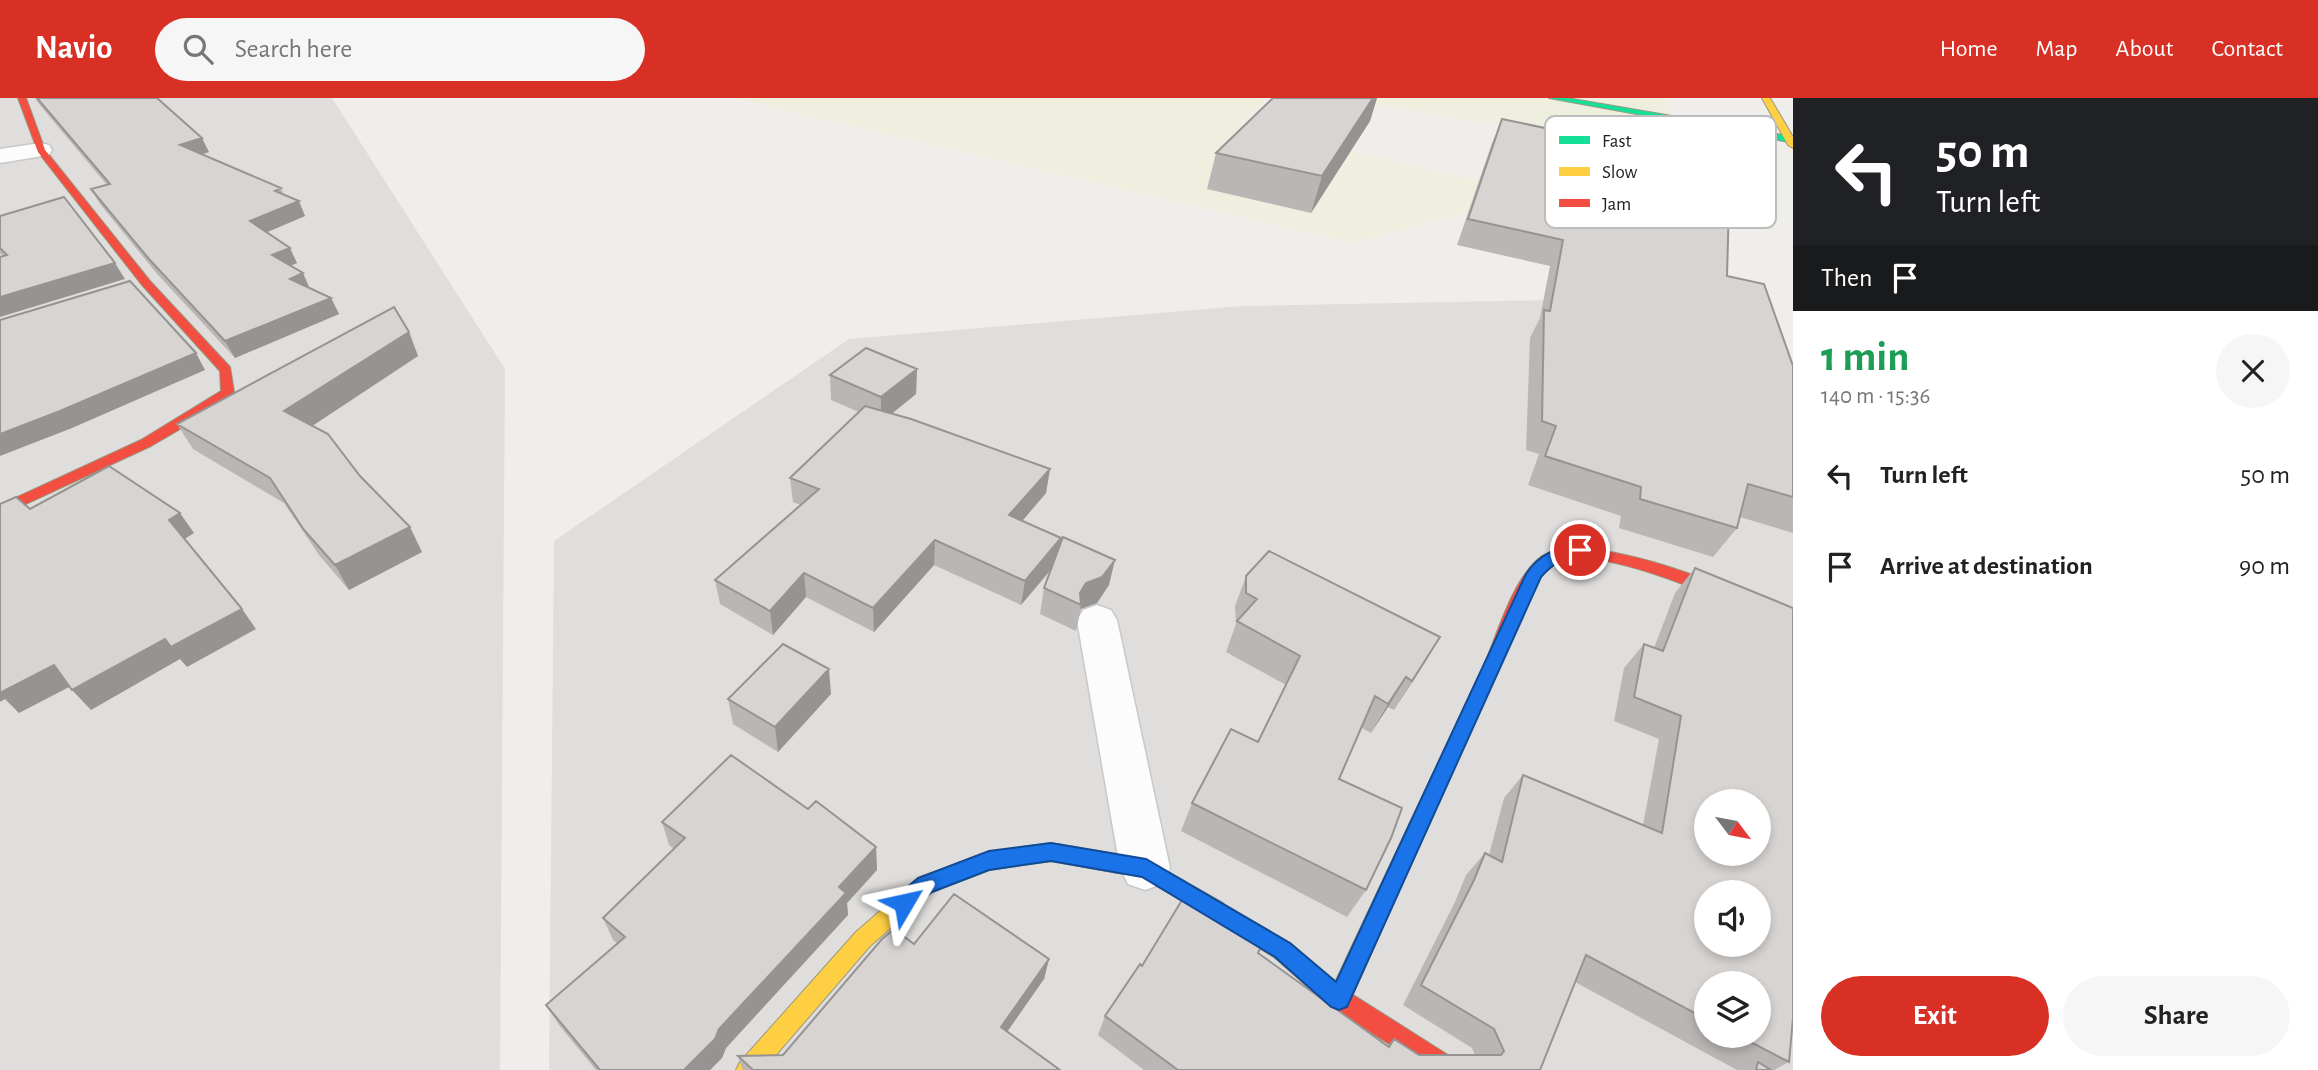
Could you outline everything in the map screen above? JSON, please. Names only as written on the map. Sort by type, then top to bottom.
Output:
[{"type":"street","points":[[0,511],[174,430],[207,410],[228,392],[226,370],[132,287],[41,150],[22,98]]},
{"type":"street","points":[[1553,98],[1650,116]]},
{"type":"street","points":[[1766,98],[1791,142]]},
{"type":"street","points":[[0,156],[41,150]]},
{"type":"street","points":[[1339,999],[1534,574],[1545,562],[1562,552],[1580,550],[1606,554],[1710,589],[1793,621]]},
{"type":"street","points":[[1097,620],[1146,868]]},
{"type":"street","points":[[748,1070],[863,939],[925,885],[989,860],[1051,852],[1146,868],[1282,950],[1339,999],[1451,1070]]},
{"type":"shaded area","points":[[0,98],[332,98],[505,369],[500,1070],[0,1070]]},
{"type":"shaded area","points":[[1602,299],[1793,378],[1793,1070],[549,1070],[554,541],[849,339],[1241,306]]},
{"type":"green space","points":[[732,98],[1268,98],[1241,124],[1531,194],[1353,243]]},
{"type":"green space","points":[[1338,98],[1666,98],[1671,116],[1545,116],[1545,133]]},
{"type":"building","points":[[37,98],[157,98],[202,138],[180,145],[281,188],[275,191],[299,201],[250,221],[290,248],[272,255],[303,273],[290,279],[331,298],[225,341],[149,259],[91,189],[110,184]]},
{"type":"building","points":[[1273,98],[1373,98],[1322,176],[1216,153]]},
{"type":"building","points":[[1502,119],[1545,128],[1545,228],[1728,228],[1727,276],[1764,284],[1793,366],[1793,497],[1748,484],[1737,528],[1640,499],[1641,487],[1545,456],[1556,426],[1542,421],[1544,310],[1550,311],[1563,240],[1468,219]]},
{"type":"building","points":[[64,197],[115,263],[0,297],[0,257],[7,255],[0,248],[0,216]]},
{"type":"building","points":[[130,281],[196,353],[0,434],[0,320]]},
{"type":"building","points":[[394,307],[409,332],[284,411],[328,434],[360,476],[410,527],[335,565],[304,530],[270,478],[177,424]]},
{"type":"building","points":[[866,348],[917,369],[881,397],[830,375]]},
{"type":"building","points":[[865,406],[911,419],[1050,469],[1009,515],[1061,538],[1025,581],[935,540],[873,608],[804,573],[770,611],[715,580],[819,489],[790,478]]},
{"type":"building","points":[[109,466],[180,513],[169,520],[242,609],[171,647],[165,639],[72,690],[54,665],[0,693],[0,504],[16,497],[30,509]]},
{"type":"building","points":[[1063,537],[1115,560],[1102,577],[1086,583],[1080,593],[1081,605],[1044,588]]},
{"type":"building","points":[[1269,551],[1440,637],[1412,681],[1406,677],[1388,704],[1375,696],[1339,779],[1402,808],[1366,890],[1192,803],[1231,729],[1258,742],[1300,656],[1237,621],[1257,599],[1246,593],[1246,576]]},
{"type":"building","points":[[1695,568],[1793,608],[1793,1018],[1789,1062],[1762,1048],[1771,1048],[1771,971],[1694,971],[1694,1013],[1586,955],[1540,1070],[1178,1070],[1105,1016],[1140,964],[1142,966],[1185,895],[1263,942],[1258,953],[1389,1047],[1394,1039],[1419,1055],[1501,1055],[1504,1051],[1494,1029],[1421,985],[1485,853],[1502,862],[1523,775],[1662,833],[1681,716],[1634,697],[1644,644],[1663,651]]},
{"type":"building","points":[[783,644],[829,669],[775,727],[728,699]]},
{"type":"building","points":[[731,755],[808,809],[816,801],[876,847],[839,887],[846,893],[684,1070],[600,1070],[546,1005],[625,937],[603,918],[685,838],[662,822]]},
{"type":"building","points":[[954,894],[1049,959],[1001,1027],[1060,1070],[753,1070],[738,1056],[783,1055],[882,939],[894,929],[914,944]]},
{"type":"building","points":[[1758,1062],[1771,1070],[1756,1070]]},
{"type":"traffic: fast","points":[[1553,98],[1657,116]]},
{"type":"traffic: fast","points":[[1776,137],[1789,139]]},
{"type":"traffic: slow","points":[[1766,98],[1793,145]]},
{"type":"traffic: slow","points":[[1339,999],[1493,663]]},
{"type":"traffic: slow","points":[[748,1070],[863,939],[925,885],[989,861],[1051,852],[1145,868],[1216,910]]},
{"type":"traffic: jam","points":[[0,511],[146,443],[202,411],[228,392],[226,370],[146,283],[41,150],[22,98]]},
{"type":"traffic: jam","points":[[1493,663],[1516,607],[1531,579],[1549,559],[1568,553],[1596,554],[1631,561],[1706,586],[1793,621]]},
{"type":"traffic: jam","points":[[1216,910],[1282,950],[1339,999],[1451,1070]]},
{"type":"route","points":[[904,903],[925,885],[989,860],[1051,852],[1146,868],[1282,950],[1339,999],[1534,574],[1545,562],[1562,552],[1580,550]]}]
